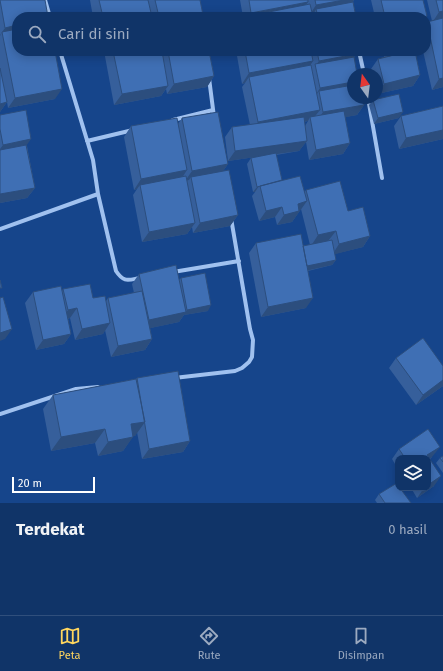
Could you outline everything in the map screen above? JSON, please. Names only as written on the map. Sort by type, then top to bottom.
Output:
[{"type":"street","points":[[45,0],[49,12]]},
{"type":"street","points":[[62,56],[93,160],[98,194],[116,271],[121,278],[126,280],[141,278]]},
{"type":"street","points":[[361,56],[363,68]]},
{"type":"street","points":[[208,73],[216,125]]},
{"type":"street","points":[[369,104],[382,178]]},
{"type":"street","points":[[169,121],[213,110]]},
{"type":"street","points":[[87,141],[139,128]]},
{"type":"street","points":[[0,229],[98,194]]},
{"type":"street","points":[[167,379],[235,371],[249,362],[253,348],[253,340],[231,216]]},
{"type":"street","points":[[171,272],[239,261]]},
{"type":"street","points":[[0,414],[76,389],[106,386]]},
{"type":"building","points":[[0,0],[45,0],[47,12],[12,12],[12,26],[5,28]]},
{"type":"building","points":[[99,0],[148,0],[151,12],[102,12]]},
{"type":"building","points":[[155,0],[200,0],[202,12],[158,12]]},
{"type":"building","points":[[249,0],[308,0],[308,2],[251,12]]},
{"type":"building","points":[[315,0],[344,0],[316,5]]},
{"type":"building","points":[[381,0],[423,0],[426,12],[384,12]]},
{"type":"building","points":[[436,0],[443,0],[443,11],[439,12]]},
{"type":"building","points":[[353,2],[355,12],[317,12],[316,9]]},
{"type":"building","points":[[310,4],[312,12],[269,12]]},
{"type":"building","points":[[443,18],[443,78],[439,79],[431,41],[431,21]]},
{"type":"building","points":[[12,30],[12,56],[56,56],[62,89],[15,98],[2,32]]},
{"type":"building","points":[[114,56],[163,56],[168,86],[122,94]]},
{"type":"building","points":[[169,56],[210,56],[214,76],[174,84]]},
{"type":"building","points":[[246,56],[312,56],[313,61],[249,73]]},
{"type":"building","points":[[318,56],[345,56],[319,61]]},
{"type":"building","points":[[390,56],[416,56],[420,75],[384,84],[383,68],[380,68],[378,59]]},
{"type":"building","points":[[354,57],[356,68],[347,68],[347,83],[320,88],[315,64]]},
{"type":"building","points":[[311,65],[320,110],[258,122],[249,77]]},
{"type":"building","points":[[0,68],[7,102],[0,104]]},
{"type":"building","points":[[347,86],[347,104],[364,105],[323,112],[319,91]]},
{"type":"building","points":[[399,94],[403,112],[378,118],[374,104],[383,104],[383,98]]},
{"type":"building","points":[[443,106],[443,130],[406,138],[401,116]]},
{"type":"building","points":[[26,110],[31,139],[3,145],[0,129],[0,115]]},
{"type":"building","points":[[344,111],[350,143],[316,150],[310,117]]},
{"type":"building","points":[[218,112],[228,164],[192,171],[182,118]]},
{"type":"building","points":[[304,117],[307,141],[235,151],[232,127]]},
{"type":"building","points":[[177,118],[187,170],[141,179],[131,126]]},
{"type":"building","points":[[26,145],[35,188],[0,194],[0,150]]},
{"type":"building","points":[[276,153],[282,180],[257,187],[251,158]]},
{"type":"building","points":[[229,170],[238,215],[200,223],[191,177]]},
{"type":"building","points":[[186,176],[195,223],[149,232],[140,185]]},
{"type":"building","points":[[300,176],[307,201],[298,204],[299,211],[284,215],[282,207],[266,211],[260,186]]},
{"type":"building","points":[[340,181],[348,211],[363,207],[370,236],[339,244],[336,231],[318,235],[306,190]]},
{"type":"building","points":[[301,234],[313,298],[268,307],[256,243]]},
{"type":"building","points":[[332,240],[336,260],[307,266],[303,246]]},
{"type":"building","points":[[176,265],[186,312],[149,320],[139,274]]},
{"type":"building","points":[[205,273],[211,305],[187,310],[181,278]]},
{"type":"building","points":[[90,284],[93,298],[105,296],[110,323],[82,329],[77,308],[68,310],[63,289]]},
{"type":"building","points":[[61,286],[71,334],[43,340],[33,292]]},
{"type":"building","points":[[142,291],[152,339],[118,346],[108,298]]},
{"type":"building","points":[[3,297],[12,329],[0,333],[0,298]]},
{"type":"building","points":[[423,338],[443,366],[443,380],[423,395],[396,358]]},
{"type":"building","points":[[178,371],[190,441],[149,449],[137,378]]},
{"type":"building","points":[[136,379],[145,422],[131,424],[133,437],[108,442],[105,429],[61,437],[53,395]]},
{"type":"building","points":[[428,429],[440,447],[427,455],[403,455],[399,449]]},
{"type":"building","points":[[431,461],[441,476],[431,483]]},
{"type":"building","points":[[395,484],[395,491],[402,491],[411,503],[385,503],[379,494]]}]
